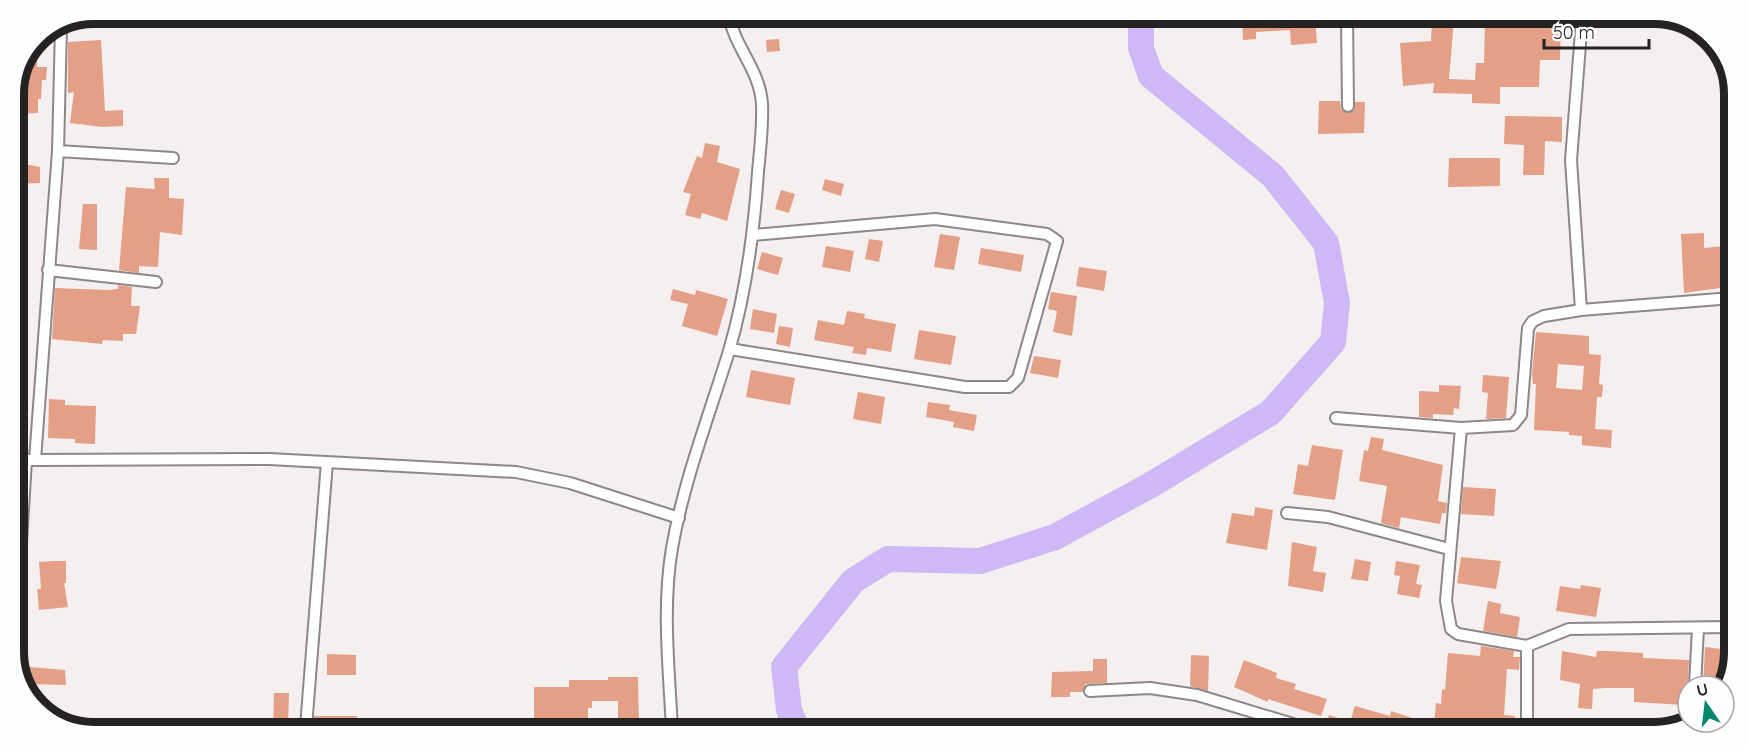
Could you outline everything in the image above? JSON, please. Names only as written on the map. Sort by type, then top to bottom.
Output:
[{"type":"street","points":[[672,722],[667,594],[678,518],[730,349],[753,235],[762,117],[761,91],[750,60],[732,24]]},
{"type":"street","points":[[1347,24],[1348,106]]},
{"type":"street","points":[[1581,310],[1570,151],[1582,24]]},
{"type":"street","points":[[24,531],[58,151],[61,33]]},
{"type":"street","points":[[58,151],[173,158]]},
{"type":"street","points":[[730,349],[964,387],[1009,387],[1018,378],[1057,242],[1054,236],[1047,234],[935,219],[753,235]]},
{"type":"street","points":[[48,270],[156,282]]},
{"type":"street","points":[[1336,418],[1461,428],[1490,428],[1513,424],[1521,415],[1528,328],[1533,321],[1544,316],[1581,310],[1724,299]]},
{"type":"street","points":[[1461,428],[1446,601],[1451,629],[1458,634],[1527,646],[1569,629],[1724,627]]},
{"type":"street","points":[[24,460],[269,459],[516,472],[570,483],[678,518]]},
{"type":"street","points":[[306,722],[327,462]]},
{"type":"street","points":[[1287,513],[1329,517],[1449,549]]},
{"type":"street","points":[[1696,674],[1698,628]]},
{"type":"street","points":[[1527,646],[1527,722]]},
{"type":"street","points":[[1090,691],[1149,688],[1197,694],[1287,722]]},
{"type":"building","points":[[1242,24],[1315,24],[1317,43],[1291,45],[1290,30],[1256,32],[1256,39],[1243,40]]},
{"type":"building","points":[[1432,24],[1454,24],[1449,79],[1475,80],[1476,63],[1484,63],[1485,24],[1561,24],[1560,60],[1540,60],[1539,87],[1500,87],[1500,104],[1472,103],[1472,94],[1433,93],[1434,83],[1403,86],[1400,43],[1431,41]]},
{"type":"building","points":[[779,39],[780,51],[767,52],[766,40]]},
{"type":"building","points":[[101,40],[105,111],[123,110],[123,126],[102,127],[70,123],[74,92],[68,93],[68,42]]},
{"type":"building","points":[[37,53],[37,67],[47,67],[46,80],[42,80],[41,99],[38,99],[38,113],[24,114],[26,76]]},
{"type":"building","points":[[1319,101],[1340,101],[1341,109],[1347,113],[1354,110],[1355,102],[1365,102],[1364,133],[1318,134]]},
{"type":"building","points":[[1505,116],[1562,117],[1562,142],[1545,141],[1544,175],[1523,175],[1524,145],[1504,144]]},
{"type":"building","points":[[705,143],[720,146],[717,162],[740,169],[727,221],[702,213],[700,219],[685,215],[691,194],[683,192],[697,156],[702,158]]},
{"type":"building","points":[[1449,158],[1500,158],[1500,186],[1448,187]]},
{"type":"building","points":[[24,165],[40,167],[40,183],[24,184]]},
{"type":"building","points":[[154,178],[169,178],[169,198],[184,199],[182,235],[160,232],[158,267],[139,266],[139,273],[119,270],[126,187],[155,189]]},
{"type":"building","points":[[825,179],[844,184],[841,196],[822,190]]},
{"type":"building","points":[[781,190],[795,194],[789,213],[775,209]]},
{"type":"building","points":[[83,204],[97,204],[97,250],[79,249]]},
{"type":"building","points":[[1704,233],[1704,248],[1724,246],[1724,287],[1684,293],[1681,234]]},
{"type":"building","points":[[940,234],[960,237],[954,270],[934,267]]},
{"type":"building","points":[[869,239],[883,241],[879,262],[865,259]]},
{"type":"building","points":[[826,246],[854,251],[850,272],[822,267]]},
{"type":"building","points":[[981,248],[1024,255],[1021,272],[978,264]]},
{"type":"building","points":[[762,252],[783,258],[778,275],[757,269]]},
{"type":"building","points":[[1079,267],[1107,271],[1104,291],[1076,286]]},
{"type":"building","points":[[118,285],[132,287],[131,306],[140,306],[136,334],[123,334],[123,341],[103,340],[102,344],[52,339],[55,288],[109,290],[118,289]]},
{"type":"building","points":[[673,289],[695,295],[696,290],[728,299],[717,336],[682,326],[688,304],[670,300]]},
{"type":"building","points":[[1051,292],[1077,296],[1072,336],[1053,332],[1057,311],[1048,309]]},
{"type":"building","points":[[753,309],[777,314],[774,333],[750,329]]},
{"type":"building","points":[[847,311],[865,314],[864,318],[896,324],[891,352],[867,348],[866,355],[852,353],[854,347],[814,340],[818,320],[844,325]]},
{"type":"building","points":[[779,326],[793,328],[790,347],[776,344]]},
{"type":"building","points":[[919,330],[956,336],[951,365],[914,359]]},
{"type":"building","points":[[1536,332],[1589,336],[1589,354],[1601,355],[1599,384],[1603,385],[1602,397],[1597,397],[1595,429],[1612,430],[1611,448],[1582,445],[1582,436],[1569,435],[1569,432],[1534,430],[1536,384],[1533,384]],"holes":[[[1558,364],[1584,366],[1582,390],[1556,388]]]},
{"type":"building","points":[[1034,356],[1061,360],[1058,378],[1030,373]]},
{"type":"building","points":[[751,370],[795,378],[790,405],[746,397]]},
{"type":"building","points":[[1483,375],[1509,377],[1506,418],[1486,419],[1488,393],[1482,392]]},
{"type":"building","points":[[1439,385],[1461,386],[1459,409],[1454,408],[1453,415],[1433,414],[1433,418],[1419,417],[1419,391],[1439,392]]},
{"type":"building","points":[[858,392],[885,397],[881,424],[853,419]]},
{"type":"building","points":[[49,399],[65,400],[65,405],[96,406],[95,444],[75,443],[75,439],[48,438]]},
{"type":"building","points":[[928,402],[950,405],[949,410],[977,415],[974,431],[953,427],[954,422],[926,417]]},
{"type":"building","points":[[1371,437],[1384,439],[1382,450],[1443,465],[1438,501],[1447,503],[1446,513],[1442,513],[1440,524],[1401,517],[1399,528],[1381,523],[1387,486],[1359,481],[1364,450],[1368,451]]},
{"type":"building","points":[[1312,445],[1343,450],[1335,500],[1293,494],[1298,464],[1308,466]]},
{"type":"building","points":[[1463,487],[1496,489],[1494,516],[1461,514]]},
{"type":"building","points":[[1255,507],[1273,510],[1267,550],[1226,543],[1232,513],[1254,516]]},
{"type":"building","points":[[1292,542],[1317,547],[1313,571],[1326,573],[1323,592],[1288,586]]},
{"type":"building","points":[[1461,557],[1501,561],[1496,589],[1457,583]]},
{"type":"building","points":[[1355,559],[1371,562],[1368,581],[1351,579]]},
{"type":"building","points":[[66,561],[66,583],[64,583],[68,607],[39,610],[37,589],[41,589],[39,562]]},
{"type":"building","points":[[1396,561],[1420,565],[1416,584],[1422,585],[1419,598],[1397,594],[1400,576],[1394,575]]},
{"type":"building","points":[[1581,585],[1601,588],[1596,617],[1556,611],[1560,586],[1580,589]]},
{"type":"building","points":[[1488,601],[1501,604],[1500,613],[1520,617],[1517,637],[1483,631]]},
{"type":"building","points":[[1481,646],[1514,651],[1513,657],[1520,657],[1519,670],[1507,669],[1504,715],[1515,716],[1514,722],[1434,722],[1436,703],[1441,704],[1442,689],[1445,690],[1448,653],[1480,656]]},
{"type":"building","points":[[1705,647],[1724,649],[1721,674],[1704,674]]},
{"type":"building","points":[[1562,651],[1596,657],[1597,651],[1643,653],[1643,658],[1689,660],[1688,674],[1676,674],[1676,705],[1634,702],[1634,688],[1606,688],[1593,689],[1592,709],[1578,708],[1580,684],[1560,680]]},
{"type":"building","points":[[327,654],[356,655],[356,675],[327,675]]},
{"type":"building","points":[[1191,655],[1209,656],[1208,691],[1190,686]]},
{"type":"building","points":[[1093,659],[1107,659],[1107,683],[1086,684],[1083,692],[1070,692],[1070,697],[1051,697],[1052,672],[1093,671]]},
{"type":"building","points":[[1244,660],[1277,673],[1276,678],[1296,684],[1294,689],[1327,699],[1321,716],[1268,699],[1268,702],[1234,687]]},
{"type":"building","points":[[29,667],[65,670],[66,685],[32,684]]},
{"type":"building","points":[[608,677],[638,677],[639,722],[618,722],[618,701],[592,701],[592,708],[588,708],[588,722],[534,722],[534,687],[569,687],[569,680],[608,680]]},
{"type":"building","points":[[274,693],[289,693],[288,722],[273,722]]},
{"type":"building","points":[[1355,706],[1390,716],[1391,711],[1425,722],[1350,722]]},
{"type":"building","points":[[1329,715],[1350,722],[1327,722]]},
{"type":"building","points":[[314,716],[357,716],[357,722],[313,722]]},
{"type":"waterway","points":[[794,722],[789,710],[784,667],[853,581],[888,559],[980,561],[1055,537],[1149,486],[1270,413],[1333,342],[1337,303],[1326,243],[1273,176],[1151,76],[1141,48],[1141,24]]}]
